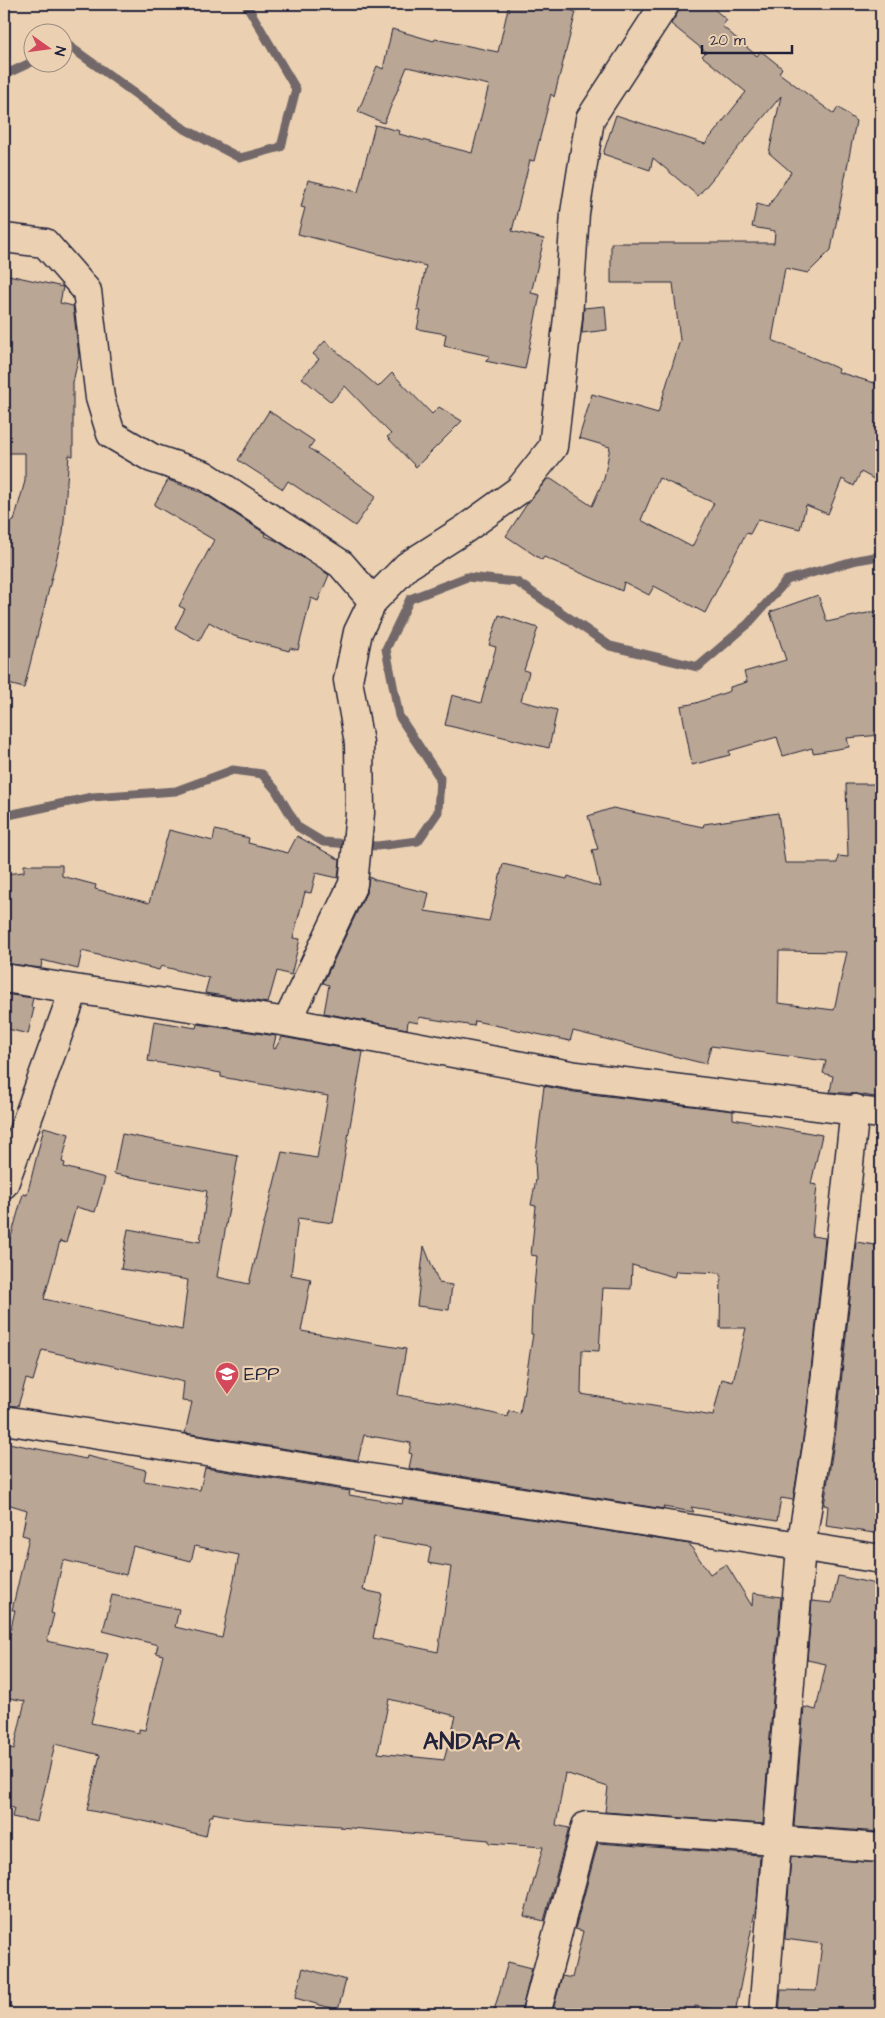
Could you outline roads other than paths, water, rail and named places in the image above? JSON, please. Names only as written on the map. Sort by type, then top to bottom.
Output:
[{"type":"street","points":[[287,1022],[353,884],[360,813],[359,743],[348,680],[358,632],[373,601],[407,566],[465,529],[519,490],[552,447],[568,317],[575,213],[590,119],[665,4]]},
{"type":"street","points":[[4,238],[45,243],[87,291],[100,398],[111,434],[152,458],[204,475],[341,564],[373,601]]},
{"type":"street","points":[[4,978],[287,1022],[576,1076],[868,1112],[801,1547],[763,2014]]},
{"type":"street","points":[[4,1184],[74,990]]},
{"type":"street","points":[[4,1420],[881,1559]]},
{"type":"street","points":[[536,2014],[586,1826],[881,1848]]},
{"type":"waterway","points":[[72,48],[183,128],[240,158],[281,147],[296,89],[246,4]]},
{"type":"waterway","points":[[4,75],[22,67]]},
{"type":"waterway","points":[[4,816],[92,797],[176,791],[233,770],[262,774],[275,789],[298,827],[323,842],[377,846],[418,841],[438,812],[440,778],[399,716],[386,649],[410,599],[467,577],[517,582],[610,646],[698,667],[748,624],[787,580],[857,560],[881,556]]},
{"type":"place","name":"EPP","points":[[227,1395]]},
{"type":"district","name":"ANDAPA","points":[[472,1742]]}]
